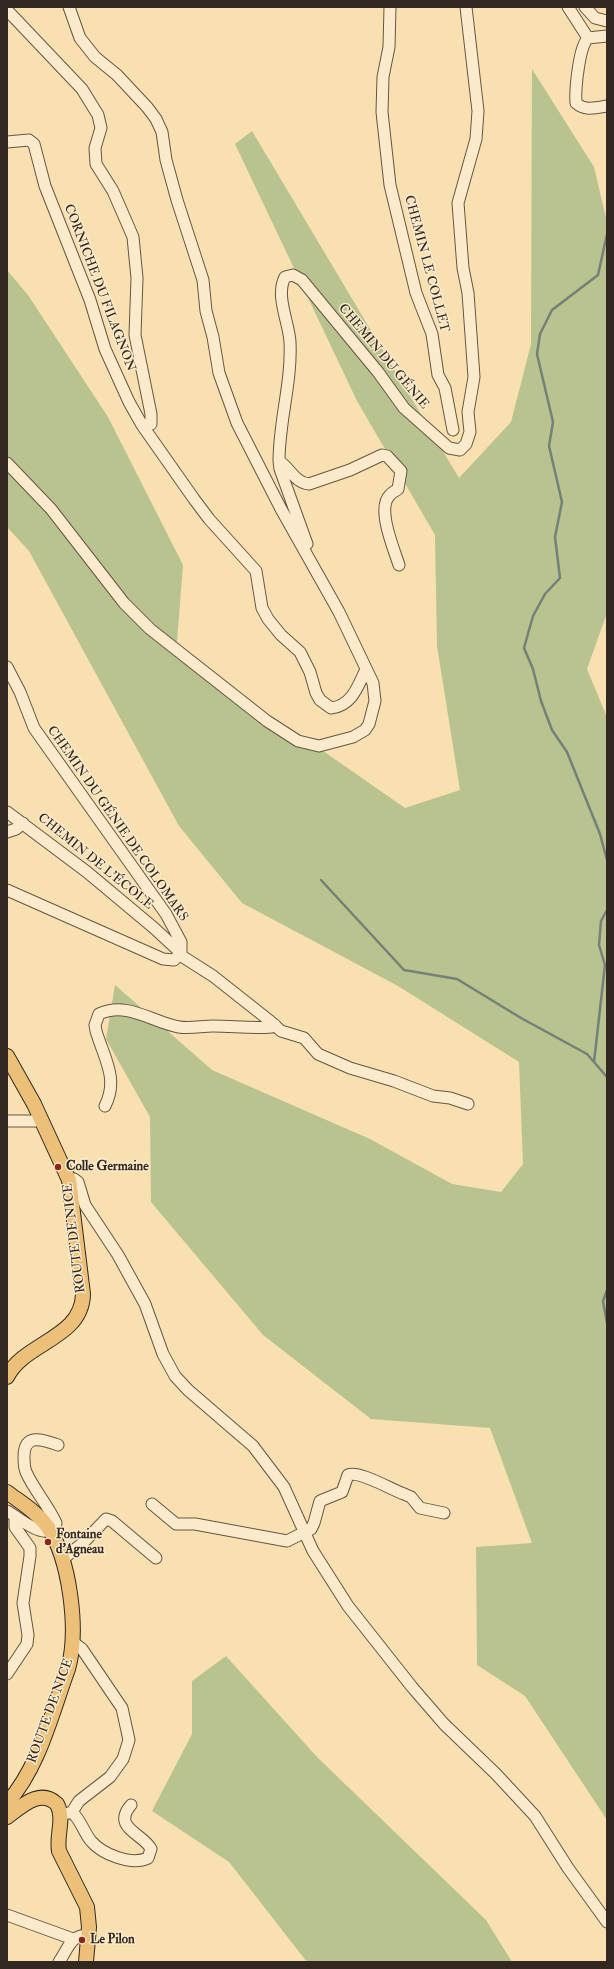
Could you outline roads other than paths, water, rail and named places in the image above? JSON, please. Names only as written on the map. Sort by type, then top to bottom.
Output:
[{"type":"main road","name":"ROUTE DE NICE","points":[[7,1056],[42,1121],[68,1180],[80,1262],[83,1294],[81,1305],[76,1317],[66,1328],[56,1337],[18,1361],[7,1377]]},
{"type":"main road","name":"ROUTE DE NICE","points":[[7,1492],[39,1518],[51,1533],[63,1559],[74,1629],[74,1643],[68,1669],[36,1756],[23,1783],[7,1802]]},
{"type":"main road","points":[[7,1817],[30,1800],[41,1797],[51,1799],[67,1814],[58,1837],[59,1851],[83,1896],[88,1920],[86,1962]]},
{"type":"street","points":[[7,463],[50,509],[124,603],[150,629],[267,721],[298,741],[308,745],[324,746],[353,737],[365,730],[369,724],[375,701],[373,683],[339,612],[246,442],[234,416],[220,373],[206,311],[203,280],[177,200],[166,160],[162,132],[156,118],[147,107],[84,43],[75,29],[69,7]]},
{"type":"street","name":"CHEMIN LE COLLET","points":[[390,7],[389,47],[383,77],[382,112],[390,185],[416,293],[432,334],[438,375],[445,388],[453,430]]},
{"type":"street","name":"CHEMIN DU GÉNIE","points":[[314,568],[316,564],[280,469],[279,460],[286,404],[290,342],[281,284],[285,277],[293,275],[302,280],[378,372],[404,408],[449,448],[455,451],[460,450],[466,444],[470,432],[468,412],[474,377],[468,293],[464,268],[458,203],[474,146],[478,111],[466,7]]},
{"type":"street","points":[[568,7],[588,38]]},
{"type":"street","points":[[585,7],[595,18],[607,21]]},
{"type":"street","points":[[7,10],[82,89],[98,115],[101,128],[95,148],[96,164],[113,191],[126,220],[136,255],[135,335],[152,414],[151,424],[142,425]]},
{"type":"street","points":[[588,38],[607,36]]},
{"type":"street","points":[[588,38],[583,46],[575,94],[576,103],[581,107],[593,109],[607,106]]},
{"type":"street","name":"CORNICHE DU FILAGNON","points":[[7,142],[28,140],[34,144],[45,186],[90,300],[105,349],[116,376],[142,425],[209,519],[256,571],[262,608],[273,627],[300,652],[310,672],[316,694],[320,700],[331,708],[344,705],[350,700],[366,669]]},
{"type":"street","points":[[279,460],[298,480],[303,484],[309,484],[350,470],[382,455],[387,456],[401,471],[398,489],[389,495],[384,508],[386,522],[399,565]]},
{"type":"street","name":"CHEMIN DU GÉNIE DE COLOMARS","points":[[7,667],[20,692],[34,728],[166,914],[181,942],[181,954]]},
{"type":"street","name":"CHEMIN DE L'ÉCOLE","points":[[7,812],[23,823],[154,928],[181,954],[213,976],[281,1031],[304,1038],[318,1054],[350,1068],[388,1079],[433,1096],[450,1098],[468,1104]]},
{"type":"street","points":[[7,832],[16,830],[23,823]]},
{"type":"street","points":[[7,890],[163,959],[174,960],[181,954]]},
{"type":"street","points":[[104,1106],[108,1100],[112,1077],[95,1025],[99,1014],[109,1009],[121,1009],[185,1027],[214,1026],[261,1028],[272,1027],[275,1025]]},
{"type":"street","points":[[7,1121],[42,1121]]},
{"type":"street","points":[[68,1180],[74,1179],[78,1182],[84,1205],[118,1255],[142,1298],[163,1354],[175,1376],[188,1390],[253,1446],[284,1487],[313,1551],[348,1606],[378,1645],[444,1724],[496,1774],[535,1816],[568,1868],[607,1922]]},
{"type":"street","points":[[11,1513],[38,1531],[51,1533],[56,1524],[26,1471],[24,1449],[28,1442],[36,1439],[41,1439],[58,1445]]},
{"type":"street","points":[[152,1504],[176,1524],[195,1524],[287,1542],[311,1529],[320,1501],[342,1492],[348,1474],[352,1473],[411,1497],[420,1508],[444,1513]]},
{"type":"street","points":[[7,1674],[27,1644],[28,1635],[23,1603],[30,1556],[30,1548],[15,1527],[11,1513]]},
{"type":"street","points":[[63,1559],[84,1542],[106,1519],[112,1521],[156,1558]]},
{"type":"street","points":[[74,1643],[82,1649],[118,1700],[125,1717],[129,1740],[117,1768],[104,1784],[79,1801],[67,1814],[80,1820],[86,1834],[97,1848],[119,1857],[142,1861],[148,1858],[151,1849],[149,1845],[132,1832],[126,1822],[126,1813],[132,1805]]},
{"type":"street","points":[[7,1915],[73,1939]]},
{"type":"street","points":[[60,1962],[73,1939],[78,1936],[88,1935]]},
{"type":"waterway","points":[[607,234],[598,275],[552,310],[540,334],[537,354],[553,422],[549,446],[562,502],[555,537],[560,578],[545,594],[533,616],[524,648],[533,669],[541,701],[552,730],[567,752],[600,834],[607,860]]},
{"type":"waterway","points":[[321,880],[404,970],[457,979],[521,1018],[587,1054],[607,1077]]},
{"type":"waterway","points":[[594,1062],[605,965],[599,945],[601,921],[607,910]]},
{"type":"waterway","points":[[607,1290],[603,1301],[607,1323]]},
{"type":"place","name":"Colle Germaine","points":[[58,1167]]},
{"type":"place","name":"Fontaine d'Agneau","points":[[48,1542]]},
{"type":"place","name":"Le Pilon","points":[[82,1940]]}]
